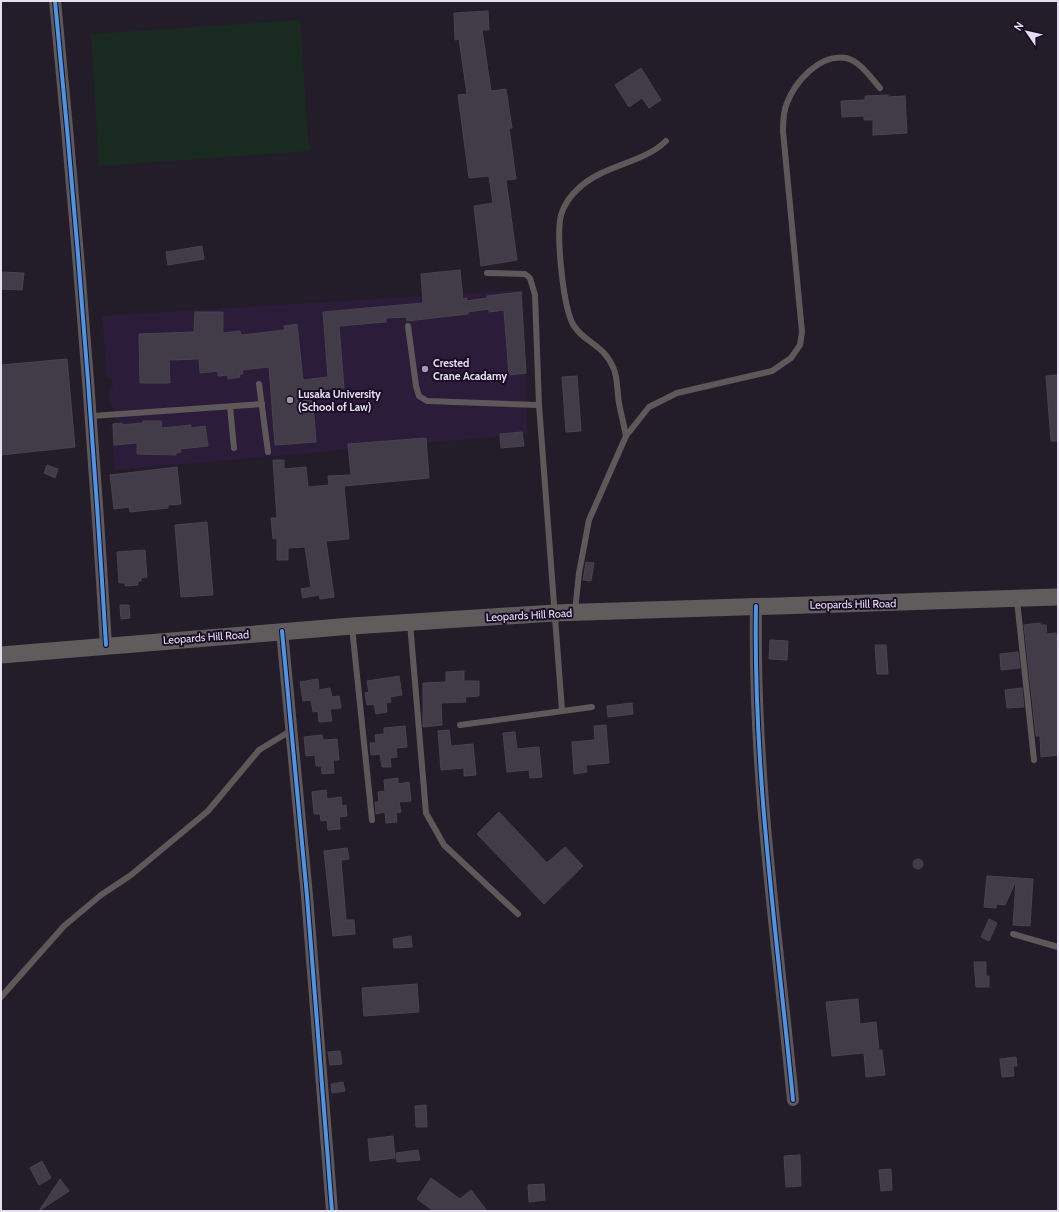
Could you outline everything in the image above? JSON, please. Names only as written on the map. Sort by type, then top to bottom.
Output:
[{"type":"main road","name":"Leopards Hill Road","points":[[1,655],[282,631],[554,613],[1058,597]]},
{"type":"street","points":[[55,1],[78,236],[92,416],[106,645]]},
{"type":"street","points":[[756,606],[755,652],[759,738],[772,893],[793,1100]]},
{"type":"street","points":[[282,631],[307,896],[332,1211]]},
{"type":"lane","points":[[575,613],[579,573],[588,520],[626,436],[649,407],[677,393],[772,371],[791,358],[800,345],[802,332],[783,131],[786,105],[791,95],[810,70],[827,59],[846,58],[853,61],[880,88]]},
{"type":"lane","points":[[626,436],[614,369],[609,358],[600,348],[574,326],[569,313],[563,288],[560,223],[564,206],[579,188],[597,175],[658,149],[666,141]]},
{"type":"lane","points":[[487,273],[525,274],[530,278],[534,295],[539,405],[562,710]]},
{"type":"lane","points":[[408,326],[416,386],[420,396],[427,402],[539,405]]},
{"type":"lane","points":[[259,384],[268,452]]},
{"type":"lane","points":[[92,416],[262,404]]},
{"type":"lane","points":[[230,407],[234,448]]},
{"type":"lane","points":[[1017,598],[1034,760]]},
{"type":"lane","points":[[410,622],[426,813],[444,845],[518,914]]},
{"type":"lane","points":[[352,626],[372,820]]},
{"type":"lane","points":[[460,726],[562,710],[592,707]]},
{"type":"lane","points":[[1,997],[64,926],[101,895],[132,875],[208,811],[260,750],[292,730]]},
{"type":"lane","points":[[1013,934],[1058,946]]},
{"type":"shaded area","points":[[523,290],[527,434],[115,470],[111,424],[116,419],[115,409],[110,406],[108,392],[113,387],[112,380],[107,377],[102,316]]},
{"type":"green space","points":[[300,20],[309,151],[99,166],[91,34]]},
{"type":"building","points":[[488,11],[489,30],[482,30],[491,91],[506,89],[512,128],[509,128],[516,179],[506,180],[517,260],[481,266],[474,206],[493,203],[489,176],[469,178],[458,95],[467,94],[459,39],[455,40],[454,13]]},
{"type":"building","points":[[641,68],[661,100],[649,108],[642,98],[629,107],[615,85]]},
{"type":"building","points":[[888,95],[888,97],[905,96],[907,133],[873,135],[873,120],[864,120],[864,116],[842,117],[841,101],[865,100],[865,96]]},
{"type":"building","points":[[202,246],[204,259],[168,265],[166,252]]},
{"type":"building","points":[[460,270],[463,299],[467,298],[467,301],[487,298],[487,296],[521,292],[526,373],[509,375],[504,310],[489,312],[489,309],[468,312],[468,314],[407,321],[406,317],[386,318],[386,322],[339,326],[344,388],[312,390],[316,442],[275,445],[269,367],[242,370],[243,374],[239,374],[240,377],[228,379],[228,375],[218,376],[218,371],[200,373],[199,359],[169,360],[170,383],[140,383],[139,334],[194,332],[195,312],[223,312],[223,333],[240,331],[241,335],[285,330],[284,326],[297,324],[303,380],[328,377],[323,312],[423,303],[421,274]]},
{"type":"building","points":[[1,272],[24,273],[22,290],[1,289]]},
{"type":"building","points":[[67,359],[75,447],[1,455],[1,365]]},
{"type":"building","points":[[1058,375],[1058,441],[1051,441],[1046,376]]},
{"type":"building","points":[[577,376],[581,431],[566,432],[562,377]]},
{"type":"building","points":[[143,421],[161,421],[162,428],[191,425],[191,428],[205,426],[208,446],[180,449],[181,452],[176,453],[176,455],[137,454],[137,443],[114,445],[113,424],[122,423],[122,425],[143,423]]},
{"type":"building","points":[[522,432],[524,446],[501,448],[500,434]]},
{"type":"building","points":[[426,438],[429,478],[344,486],[349,539],[326,541],[334,597],[320,599],[319,595],[303,598],[301,589],[311,587],[305,547],[288,548],[288,560],[277,560],[277,538],[273,539],[271,518],[277,518],[273,460],[284,460],[284,469],[306,467],[308,487],[329,485],[328,476],[351,475],[348,444]]},
{"type":"building","points":[[47,465],[58,469],[55,478],[44,473]]},
{"type":"building","points":[[177,467],[181,504],[168,505],[168,508],[130,512],[129,507],[114,509],[110,475]]},
{"type":"building","points":[[207,522],[213,595],[181,597],[175,525]]},
{"type":"building","points":[[145,550],[147,577],[141,578],[141,581],[138,581],[138,585],[125,586],[125,583],[119,583],[117,552]]},
{"type":"building","points":[[586,562],[594,563],[591,581],[583,580]]},
{"type":"building","points":[[120,605],[129,605],[130,618],[121,619]]},
{"type":"building","points":[[1040,623],[1040,625],[1046,625],[1047,634],[1056,633],[1058,657],[1058,755],[1041,757],[1040,736],[1036,736],[1024,625]]},
{"type":"building","points":[[770,640],[788,641],[787,660],[769,659]]},
{"type":"building","points":[[875,645],[886,645],[888,674],[877,674]]},
{"type":"building","points":[[1018,652],[1020,668],[1001,670],[1000,654]]},
{"type":"building","points":[[464,671],[464,681],[479,681],[479,696],[465,697],[466,702],[441,703],[442,725],[423,727],[423,683],[446,682],[446,672]]},
{"type":"building","points":[[399,676],[402,695],[390,697],[391,702],[386,703],[387,712],[376,714],[374,704],[367,705],[365,693],[369,692],[367,681]]},
{"type":"building","points":[[318,679],[319,690],[330,688],[332,697],[339,696],[341,708],[330,709],[332,721],[319,722],[318,711],[313,712],[311,700],[303,701],[300,682]]},
{"type":"building","points":[[1022,688],[1024,707],[1007,708],[1005,690]]},
{"type":"building","points":[[632,703],[633,714],[608,717],[607,706]]},
{"type":"building","points":[[606,725],[609,763],[586,765],[587,772],[574,774],[572,742],[595,740],[594,726]]},
{"type":"building","points":[[405,726],[407,747],[396,748],[397,757],[390,758],[391,767],[382,767],[380,754],[371,755],[370,743],[376,743],[375,735],[384,734],[384,728]]},
{"type":"building","points":[[449,730],[451,746],[473,744],[476,775],[464,776],[464,768],[441,770],[438,731]]},
{"type":"building","points":[[515,732],[517,749],[539,747],[542,777],[530,778],[529,770],[507,772],[503,733]]},
{"type":"building","points":[[322,735],[323,740],[337,739],[339,760],[333,760],[334,773],[322,774],[321,766],[316,766],[315,755],[306,756],[304,737]]},
{"type":"building","points":[[398,778],[398,784],[409,782],[411,801],[399,802],[401,812],[396,813],[397,822],[386,823],[385,812],[376,814],[375,802],[379,802],[378,792],[385,791],[384,780]]},
{"type":"building","points":[[326,790],[327,799],[341,797],[342,806],[346,805],[347,816],[339,817],[340,829],[328,830],[327,820],[321,821],[320,814],[314,814],[312,792]]},
{"type":"building","points":[[499,812],[547,863],[565,847],[583,866],[544,904],[477,834]]},
{"type":"building","points":[[347,848],[349,859],[341,860],[346,920],[354,920],[355,934],[333,936],[324,851]]},
{"type":"building","points":[[916,859],[920,859],[922,860],[922,868],[916,869],[913,866],[913,862]]},
{"type":"building","points":[[987,876],[1033,879],[1030,926],[1013,925],[1016,881],[1005,905],[996,904],[996,908],[984,907]]},
{"type":"building","points":[[989,919],[997,923],[989,941],[981,937]]},
{"type":"building","points":[[411,936],[412,947],[394,948],[393,939]]},
{"type":"building","points":[[974,962],[986,962],[986,976],[989,976],[989,987],[976,987]]},
{"type":"building","points":[[417,984],[419,1012],[364,1016],[362,988]]},
{"type":"building","points":[[858,999],[860,1024],[876,1022],[879,1050],[882,1050],[885,1075],[866,1077],[864,1053],[832,1056],[826,1002]]},
{"type":"building","points":[[340,1051],[342,1064],[330,1065],[328,1052]]},
{"type":"building","points":[[1016,1057],[1017,1066],[1013,1066],[1014,1076],[1002,1077],[1000,1059]]},
{"type":"building","points":[[343,1082],[345,1091],[332,1093],[331,1084]]},
{"type":"building","points":[[426,1105],[427,1127],[416,1127],[415,1106]]},
{"type":"building","points":[[393,1136],[395,1158],[370,1161],[368,1139]]},
{"type":"building","points":[[418,1150],[420,1160],[397,1162],[396,1153]]},
{"type":"building","points":[[800,1155],[801,1186],[786,1187],[784,1156]]},
{"type":"building","points":[[42,1161],[51,1178],[39,1185],[30,1168]]},
{"type":"building","points":[[891,1169],[892,1190],[881,1191],[879,1170]]},
{"type":"building","points":[[431,1178],[460,1199],[471,1190],[487,1211],[434,1211],[417,1199]]},
{"type":"building","points":[[60,1179],[69,1191],[39,1211]]},
{"type":"building","points":[[544,1184],[545,1200],[529,1202],[528,1185]]},
{"type":"cycle path","points":[[55,1],[84,323],[106,645]]},
{"type":"cycle path","points":[[756,606],[756,668],[762,792],[773,915],[793,1100]]},
{"type":"cycle path","points":[[282,631],[307,896],[332,1211]]},
{"type":"place","name":"Crested Crane Acadamy","points":[[425,369]]},
{"type":"place","name":"Lusaka University (School of Law)","points":[[290,400]]}]
